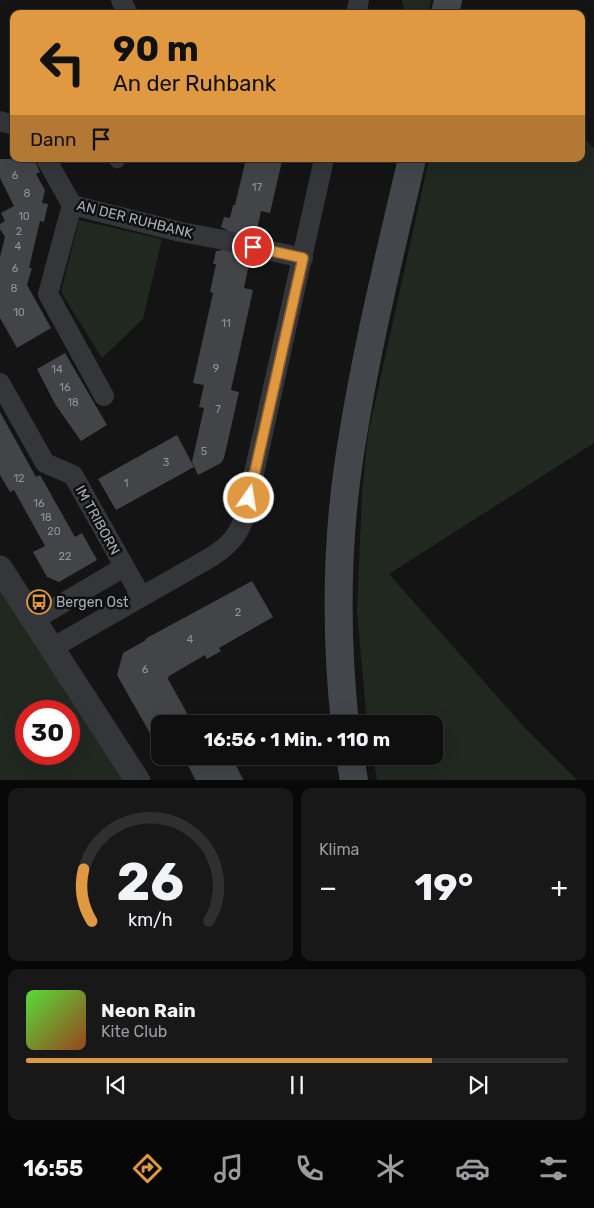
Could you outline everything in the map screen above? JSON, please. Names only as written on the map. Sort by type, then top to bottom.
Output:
[{"type":"main road","points":[[344,715],[338,623],[340,556],[348,468],[366,355],[411,162]]},
{"type":"main road","points":[[352,765],[354,780]]},
{"type":"street","name":"AN DER RUHBANK","points":[[48,162],[72,205],[181,232],[219,239]]},
{"type":"street","points":[[52,648],[213,556],[229,544],[239,532],[244,518],[323,162]]},
{"type":"street","points":[[72,205],[48,294],[104,396]]},
{"type":"street","points":[[253,247],[303,258]]},
{"type":"street","name":"IM TRIBORN","points":[[0,383],[45,463],[73,475],[141,596]]},
{"type":"street","name":"IM TRIBORN","points":[[34,620],[124,567]]},
{"type":"street","points":[[0,568],[138,780]]},
{"type":"street","points":[[345,765],[345,780]]},
{"type":"shaded area","points":[[402,0],[431,0],[429,10],[404,10]]},
{"type":"shaded area","points":[[585,140],[594,148],[594,443],[389,574],[525,728],[577,780],[377,780],[374,765],[443,765],[443,715],[366,715],[357,611],[362,493],[368,434],[428,162],[585,162]]},
{"type":"shaded area","points":[[79,220],[162,239],[143,319],[102,358],[61,292]]},
{"type":"shaded area","points":[[0,570],[137,780],[0,780]]},
{"type":"building","points":[[0,159],[10,159],[10,162],[35,162],[40,172],[36,174],[45,190],[42,203],[48,204],[44,222],[40,221],[29,268],[32,268],[27,285],[51,328],[17,348],[0,318],[0,257],[5,237],[0,229],[0,224],[5,221],[1,213],[14,206],[0,178]]},
{"type":"building","points":[[245,162],[282,162],[270,213],[261,211],[256,235],[245,239],[241,245],[245,255],[250,259],[244,288],[253,290],[231,390],[239,392],[224,458],[221,463],[198,475],[192,462],[204,408],[199,407],[204,385],[193,383],[213,293],[210,292],[216,264],[213,264],[216,251],[223,250],[231,241],[227,230],[221,227],[224,217],[230,218],[233,205],[235,205]]},
{"type":"building","points":[[65,353],[107,425],[81,441],[55,404],[37,369]]},
{"type":"building","points":[[0,412],[36,477],[40,475],[75,537],[82,533],[97,560],[59,582],[47,577],[33,552],[45,546],[14,490],[10,492],[0,475]]},
{"type":"building","points":[[177,435],[194,467],[116,510],[98,479]]},
{"type":"building","points":[[252,581],[273,617],[219,648],[221,651],[207,659],[205,655],[169,676],[168,679],[188,715],[151,715],[151,735],[117,675],[123,653],[145,639]]},
{"type":"building","points":[[188,765],[236,765],[243,780],[195,780]]},
{"type":"tunnel","points":[[219,239],[253,247]]},
{"type":"place","name":"Bergen Ost","points":[[39,602]]},
{"type":"route","points":[[249,498],[303,258],[253,247]]}]
